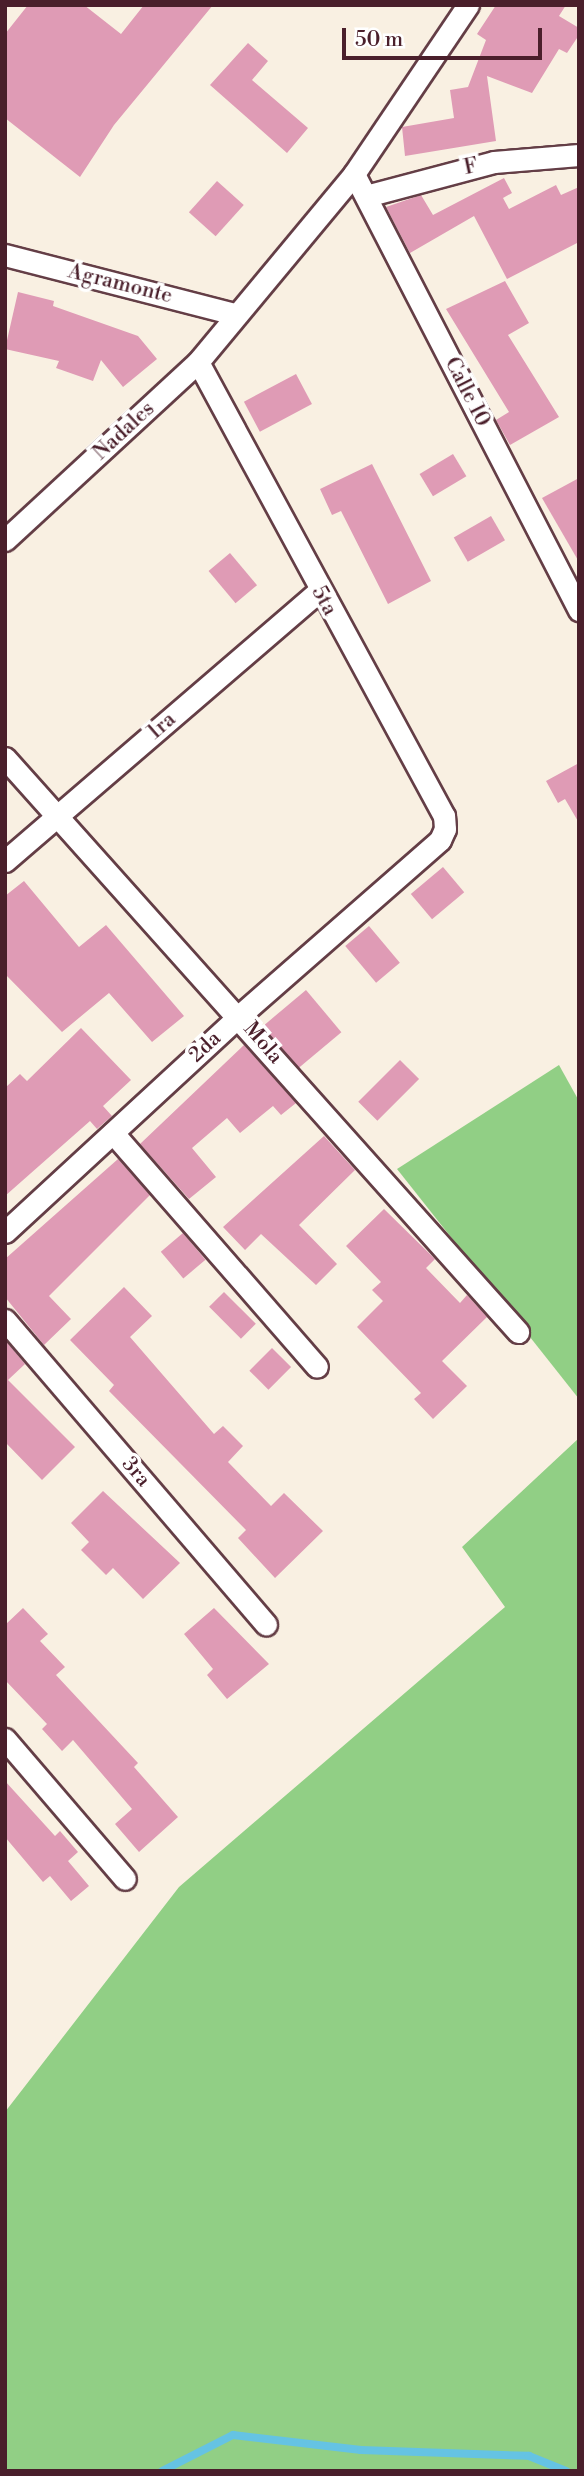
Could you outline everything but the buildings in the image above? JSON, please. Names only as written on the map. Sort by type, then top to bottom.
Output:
[{"type":"street","name":"Nadales","points":[[5,540],[198,362],[234,314],[354,174],[468,5]]},
{"type":"street","name":"F","points":[[366,196],[494,162],[579,155]]},
{"type":"street","name":"Calle 10","points":[[354,174],[579,610]]},
{"type":"street","name":"Agramonte","points":[[5,255],[234,314]]},
{"type":"street","name":"5ta","points":[[198,362],[319,592],[444,817],[440,839]]},
{"type":"street","name":"1ra","points":[[5,861],[319,592]]},
{"type":"street","name":"Mola","points":[[5,758],[239,1016],[518,1332]]},
{"type":"street","name":"2da","points":[[5,1231],[239,1016],[440,839]]},
{"type":"street","points":[[113,1133],[317,1367]]},
{"type":"street","name":"3ra","points":[[5,1320],[266,1625]]},
{"type":"street","points":[[5,1739],[125,1879]]},
{"type":"green space","points":[[559,1065],[579,1101],[579,1399],[397,1169]]},
{"type":"green space","points":[[579,1438],[579,2471],[5,2471],[5,2112],[179,1887],[505,1607],[462,1547]]},
{"type":"waterway","points":[[162,2471],[233,2435],[361,2450],[529,2456],[566,2471]]}]
